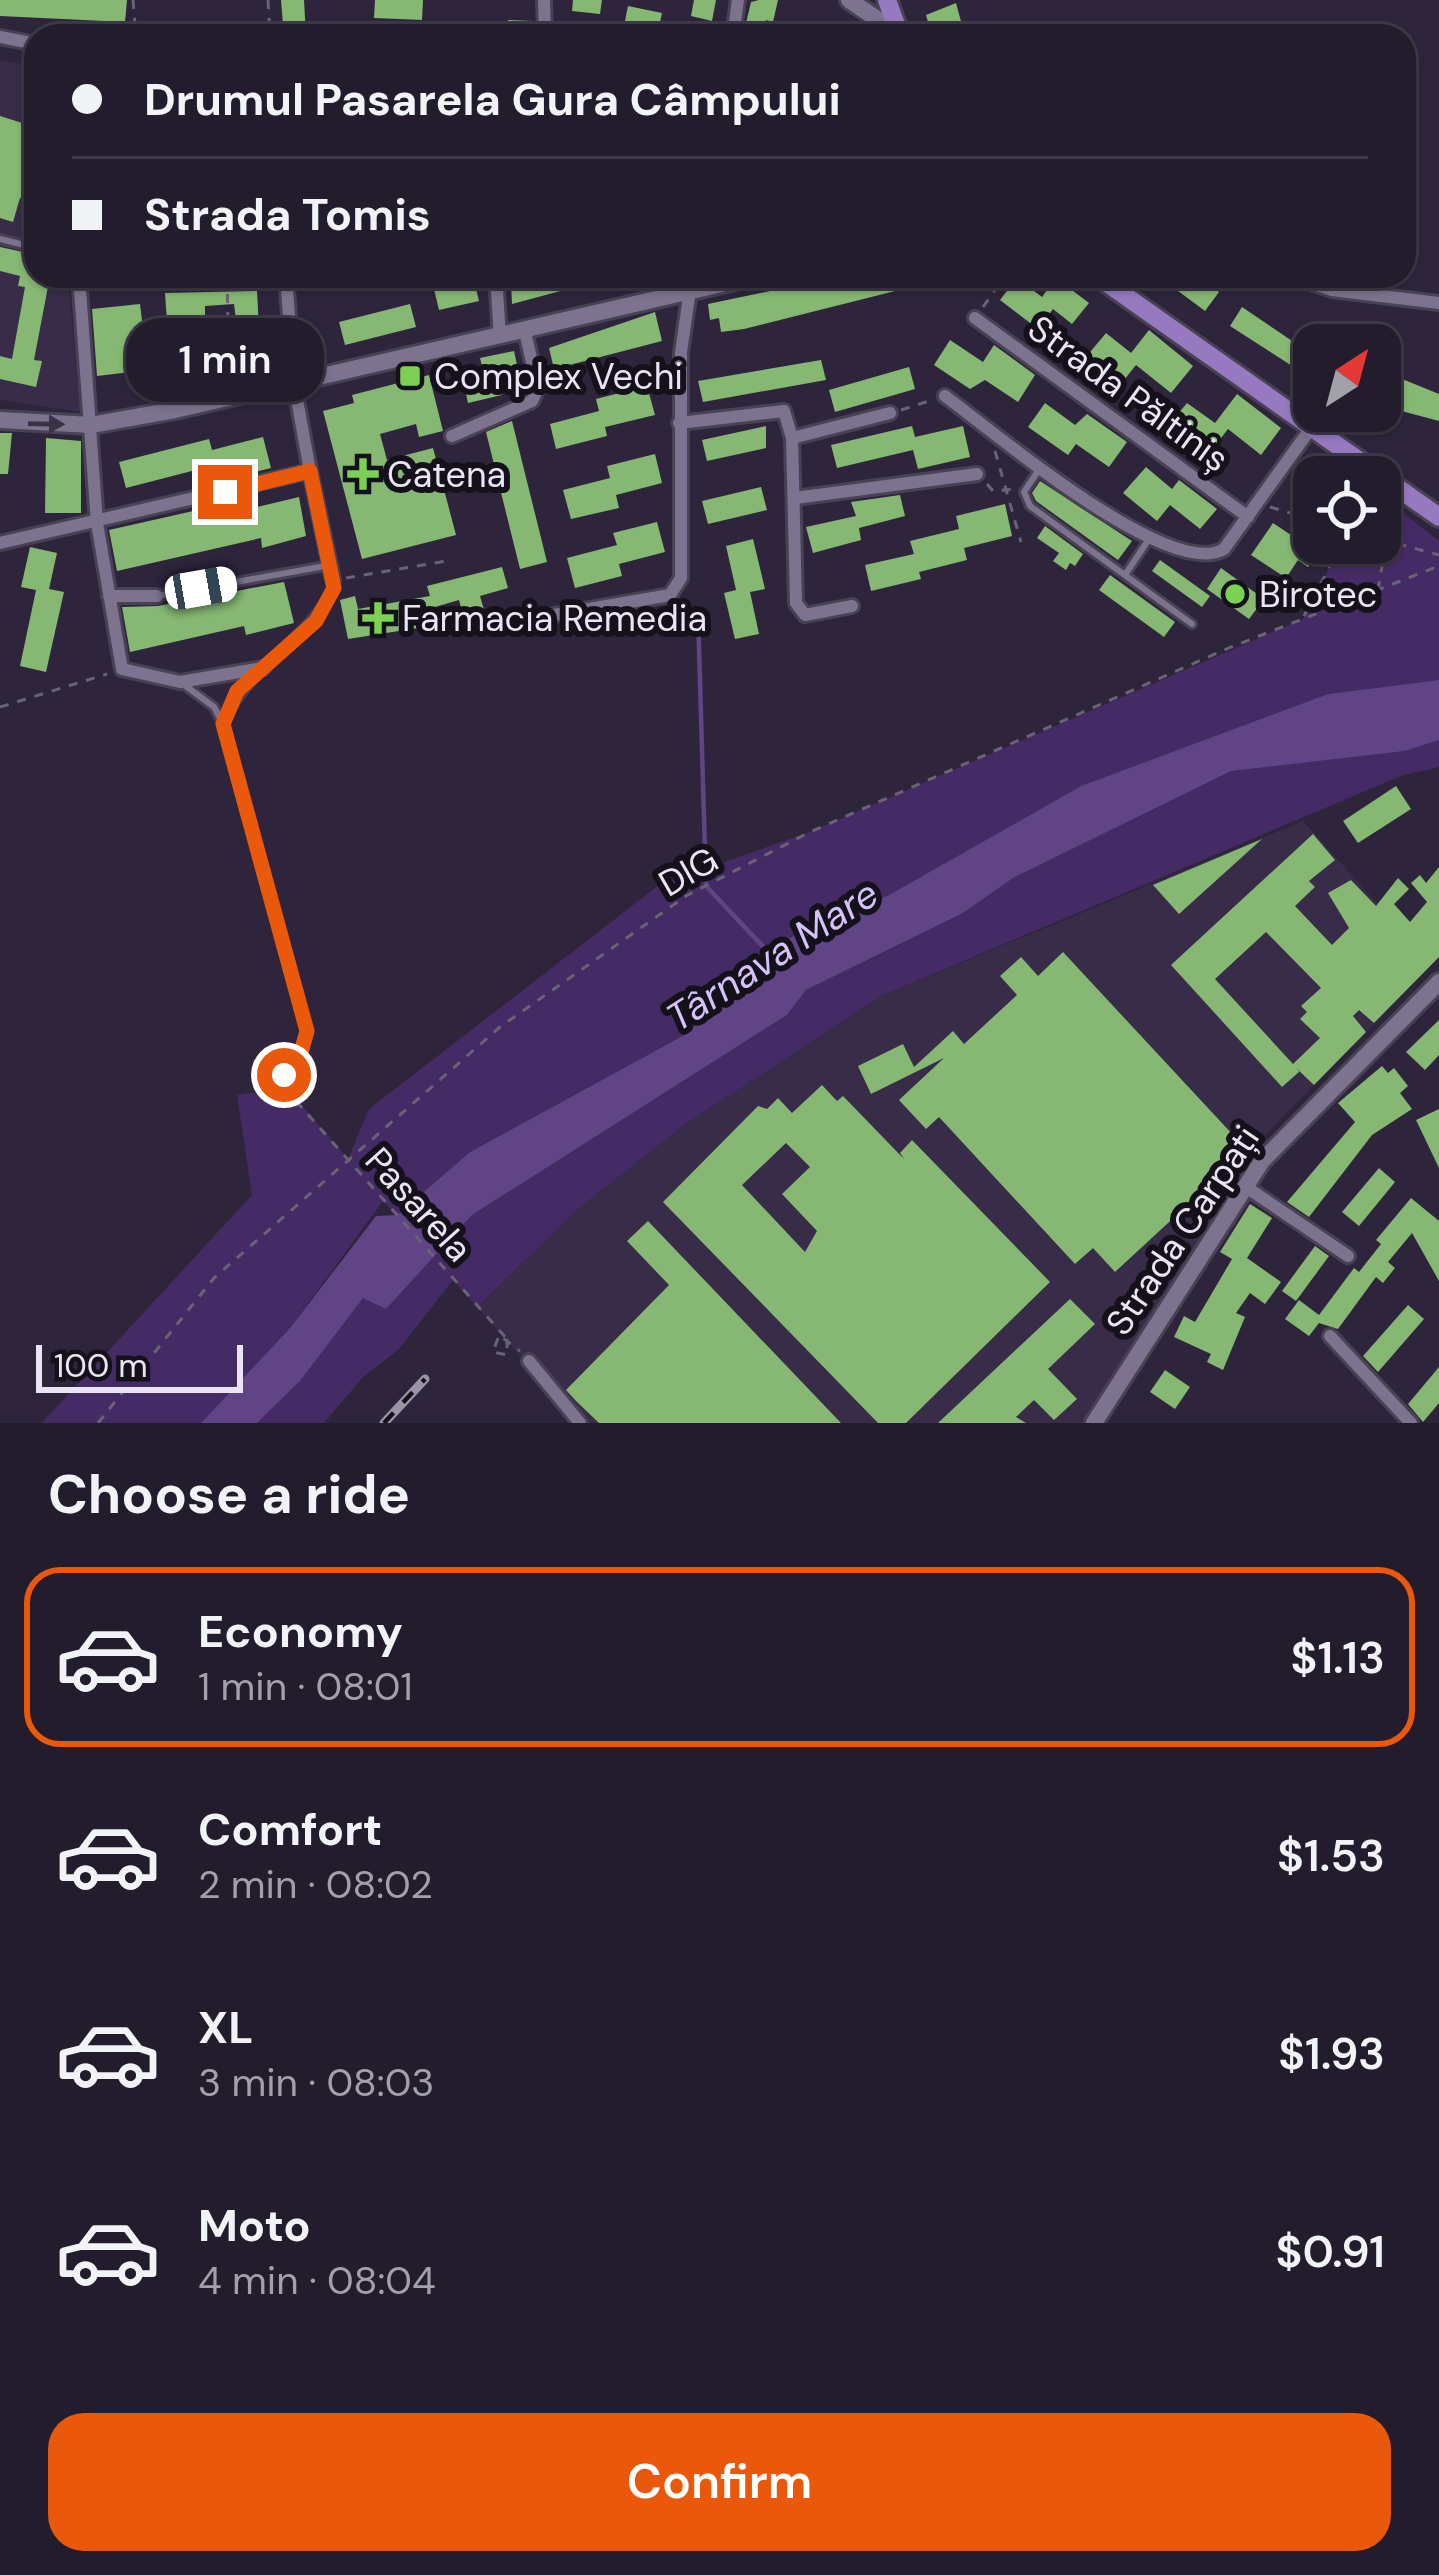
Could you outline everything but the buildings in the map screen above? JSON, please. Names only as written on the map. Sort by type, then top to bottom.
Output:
[{"type":"main road","points":[[849,0],[883,24]]},
{"type":"main road","points":[[0,420],[91,425],[525,332],[673,288]]},
{"type":"main road","points":[[1114,288],[1293,415]]},
{"type":"main road","points":[[1317,432],[1352,456]]},
{"type":"main road","points":[[1401,490],[1439,517]]},
{"type":"main road","name":"Strada Carpați","points":[[1094,1423],[1246,1186],[1288,1130],[1439,982]]},
{"type":"street","points":[[80,288],[98,523],[122,669],[180,682],[263,668]]},
{"type":"street","points":[[287,288],[293,383],[333,580]]},
{"type":"street","points":[[498,288],[500,337]]},
{"type":"street","points":[[531,619],[670,595],[677,588],[681,578],[679,423],[690,288]]},
{"type":"street","points":[[1331,288],[1439,302]]},
{"type":"street","name":"Strada Păltiniș","points":[[975,318],[1248,517]]},
{"type":"street","points":[[452,436],[532,401],[538,388],[525,332]]},
{"type":"street","points":[[228,334],[235,396]]},
{"type":"street","name":"Strada Păltiniș","points":[[945,396],[1149,539],[1185,553],[1218,554],[1308,432]]},
{"type":"street","points":[[679,423],[776,409],[790,417],[799,610],[805,615],[852,606]]},
{"type":"street","points":[[792,438],[890,413]]},
{"type":"street","points":[[0,543],[310,471]]},
{"type":"street","points":[[795,498],[977,474]]},
{"type":"street","points":[[109,596],[157,596]]},
{"type":"street","points":[[1246,1186],[1348,1256]]},
{"type":"street","points":[[1330,1336],[1411,1423]]},
{"type":"street","points":[[529,1361],[580,1423]]},
{"type":"lane","points":[[1041,465],[1024,492],[1030,506],[1192,625]]},
{"type":"lane","points":[[1125,575],[1149,539]]},
{"type":"lane","points":[[157,596],[332,565]]},
{"type":"lane","points":[[223,724],[237,691],[316,621],[334,588],[333,580]]},
{"type":"lane","points":[[180,682],[214,707],[223,724],[307,1031],[302,1049],[284,1075],[296,1101]]},
{"type":"path","points":[[227,288],[228,334]]},
{"type":"path","points":[[975,318],[996,288]]},
{"type":"path","points":[[890,413],[945,396]]},
{"type":"path","points":[[989,442],[1021,542]]},
{"type":"path","points":[[977,474],[993,491],[1024,492]]},
{"type":"path","points":[[1258,504],[1293,514]]},
{"type":"path","points":[[1401,544],[1439,555]]},
{"type":"path","points":[[333,580],[452,560]]},
{"type":"path","points":[[1303,619],[1331,564]]},
{"type":"path","points":[[1378,590],[1380,564]]},
{"type":"path","name":"DIG","points":[[98,1423],[214,1278],[500,1027],[686,896],[810,832],[1303,619],[1439,566]]},
{"type":"path","points":[[0,707],[122,669]]},
{"type":"path","name":"Pasarela","points":[[296,1101],[507,1340],[507,1355],[493,1352],[499,1335],[510,1339],[529,1361]]},
{"type":"shaded area","points":[[0,60],[24,64],[24,288],[69,288],[80,412],[0,400]]},
{"type":"shaded area","points":[[1401,511],[1439,541],[1439,680],[1328,694],[1081,786],[889,895],[798,933],[754,962],[688,1033],[470,1152],[397,1215],[383,1201],[290,1328],[201,1423],[42,1423],[252,1195],[237,1095],[286,1087],[348,1159],[369,1109],[659,885],[810,832],[1303,619],[1331,564],[1401,564]]},
{"type":"shaded area","points":[[1439,740],[1439,767],[1403,775],[879,997],[683,1126],[579,1208],[477,1307],[453,1280],[399,1349],[363,1377],[324,1423],[257,1423],[300,1381],[363,1297],[386,1309],[472,1215],[787,1015],[806,990],[963,913],[1013,878],[1231,770],[1405,751]]},
{"type":"shaded area","points":[[1303,821],[1432,964],[1266,1134],[1091,1423],[580,1423],[477,1307],[579,1208],[683,1126],[879,997]]},
{"type":"water","name":"Târnava Mare","points":[[1439,680],[1439,740],[1405,751],[1231,771],[1013,878],[963,913],[806,990],[787,1015],[472,1215],[386,1309],[363,1298],[300,1381],[257,1423],[201,1423],[290,1328],[376,1216],[397,1215],[470,1152],[688,1033],[754,962],[798,933],[889,895],[1081,786],[1328,694]]},
{"type":"waterway","name":"Târnava Mare","points":[[698,613],[706,886],[770,954]]},
{"type":"railway","points":[[384,1423],[425,1379]]},
{"type":"place","name":"Complex Vechi","points":[[410,376]]},
{"type":"place","name":"Catena","points":[[363,474]]},
{"type":"place","name":"Birotec","points":[[1235,594]]},
{"type":"place","name":"Farmacia Remedia","points":[[378,618]]},
{"type":"route","points":[[225,492],[310,471],[332,565],[334,588],[316,621],[237,691],[223,724],[307,1031],[302,1049],[284,1075]]}]
